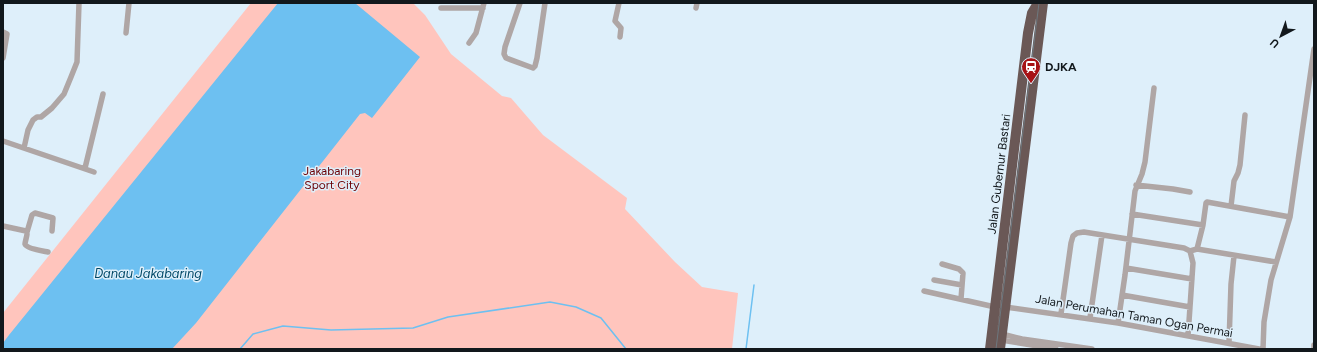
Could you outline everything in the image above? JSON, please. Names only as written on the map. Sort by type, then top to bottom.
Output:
[{"type":"highway","name":"Jalan Gubernur Bastari","points":[[1018,168],[1028,33],[1032,13],[1038,3]]},
{"type":"highway","name":"Jalan Gubernur Bastari","points":[[990,349],[1000,307],[1018,168],[1043,3]]},
{"type":"highway","name":"Jalan Gubernur Bastari","points":[[1000,307],[1003,340]]},
{"type":"street","points":[[24,148],[28,130],[33,120],[42,116],[52,108],[64,94],[71,76],[76,62],[79,3]]},
{"type":"street","points":[[126,33],[129,3]]},
{"type":"street","points":[[520,3],[504,54],[506,58],[533,68],[537,58],[545,3]]},
{"type":"street","points":[[619,3],[616,22],[621,28],[620,37]]},
{"type":"street","points":[[441,8],[451,5],[484,6],[476,33],[469,43]]},
{"type":"street","points":[[3,32],[7,34],[3,58]]},
{"type":"street","points":[[1263,349],[1264,322],[1276,262],[1290,217],[1314,49]]},
{"type":"street","points":[[1118,323],[1136,185],[1142,174],[1145,162],[1154,88]]},
{"type":"street","points":[[85,168],[103,94]]},
{"type":"street","points":[[1231,206],[1234,181],[1240,165],[1245,115]]},
{"type":"street","points":[[3,141],[94,172]]},
{"type":"street","points":[[1136,185],[1190,192]]},
{"type":"street","points":[[1197,249],[1203,225],[1206,202],[1290,217]]},
{"type":"street","points":[[48,252],[30,248],[25,244],[32,215],[35,213],[53,218],[52,231]]},
{"type":"street","points":[[1132,214],[1203,225]]},
{"type":"street","points":[[3,226],[27,232]]},
{"type":"street","points":[[1061,314],[1071,243],[1073,236],[1077,233],[1084,232],[1184,248],[1190,251],[1197,249],[1276,262]]},
{"type":"street","points":[[1090,318],[1102,235]]},
{"type":"street","points":[[1188,336],[1193,263],[1190,251]]},
{"type":"street","points":[[1229,343],[1231,284],[1234,256]]},
{"type":"street","points":[[942,264],[962,271],[961,299]]},
{"type":"street","points":[[1126,268],[1192,279]]},
{"type":"street","points":[[934,280],[962,285]]},
{"type":"street","name":"Jalan Perumahan Taman Ogan Permai","points":[[924,291],[1000,307],[1090,318],[1259,349]]},
{"type":"street","points":[[1122,295],[1190,307]]},
{"type":"street","points":[[1003,340],[1056,349]]},
{"type":"street","points":[[1020,343],[1092,349]]},
{"type":"green space","name":"Jakabaring Sport City","points":[[251,3],[413,3],[425,15],[451,54],[502,96],[511,98],[543,135],[627,198],[625,209],[675,262],[702,287],[738,293],[732,349],[3,349],[3,313]]},
{"type":"water","name":"Danau Jakabaring","points":[[278,3],[355,3],[420,57],[372,118],[365,113],[360,114],[196,323],[172,349],[3,349],[3,343],[9,335]]},
{"type":"waterway","points":[[746,349],[754,285]]},
{"type":"waterway","points":[[240,349],[253,334],[283,326],[331,330],[413,328],[448,317],[550,302],[576,307],[601,318],[626,349]]},
{"type":"tram line","points":[[996,349],[1039,3]]},
{"type":"place","name":"DJKA","points":[[1031,84]]}]
